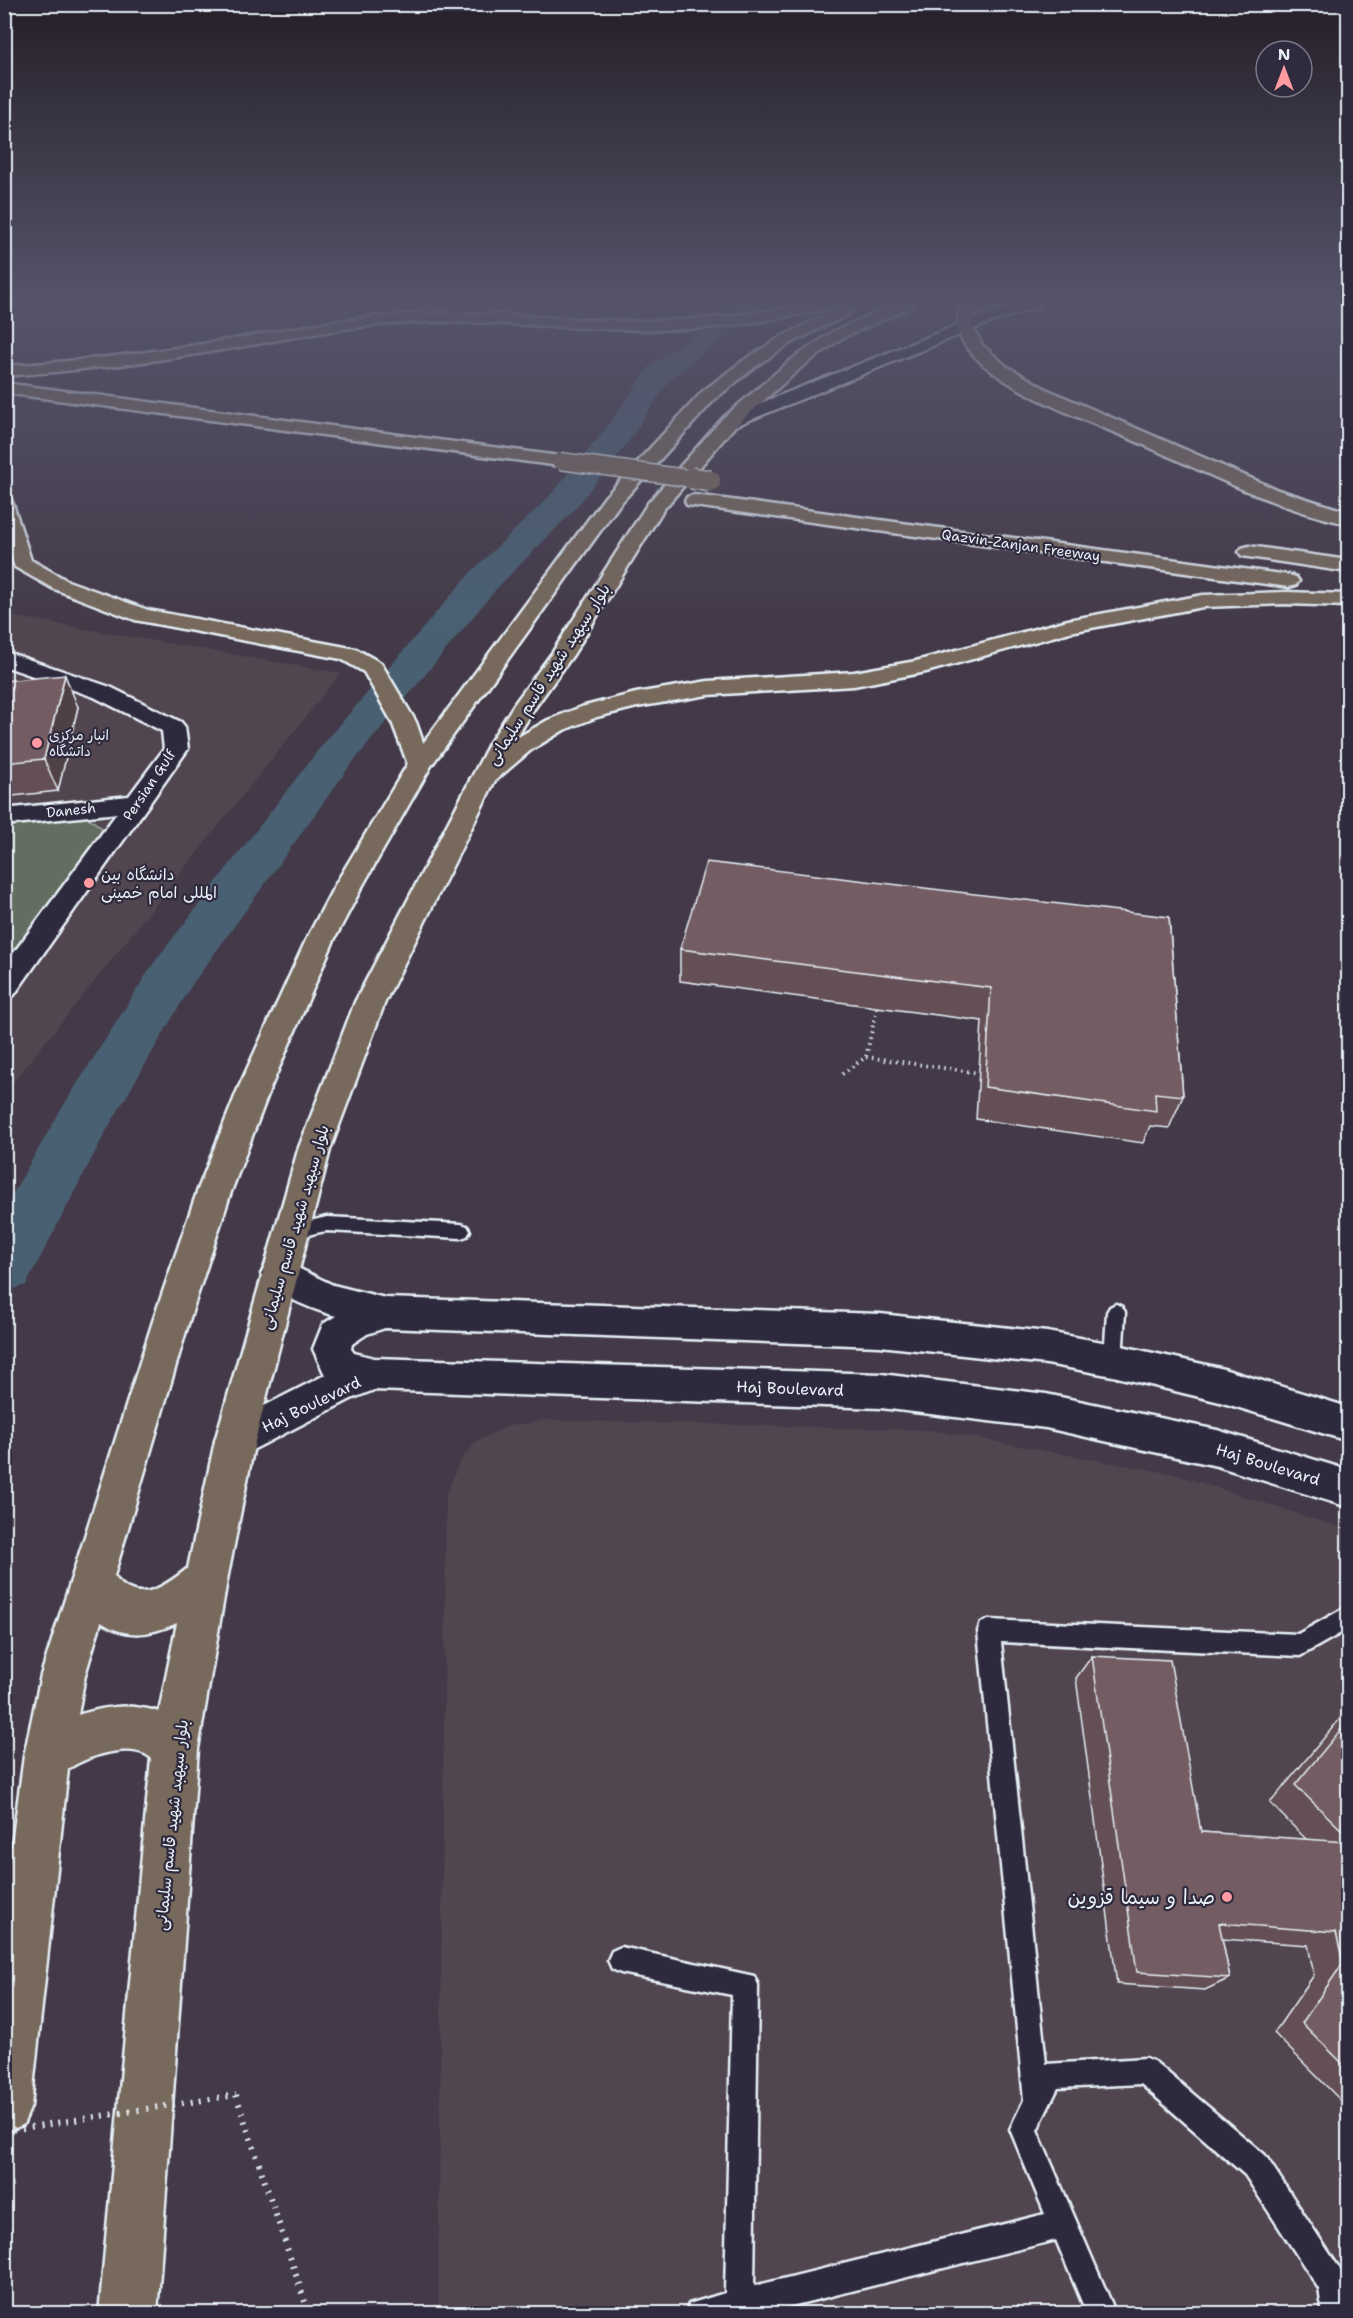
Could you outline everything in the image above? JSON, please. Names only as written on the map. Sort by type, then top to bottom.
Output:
[{"type":"main road","points":[[188,412],[719,482]]},
{"type":"main road","points":[[4,2106],[47,1756],[63,1675],[171,1321],[214,1192],[254,1089],[320,940],[349,885],[419,765],[612,501],[693,412]]},
{"type":"main road","name":"بلوار سپهبد شهید قاسم سلیمانی","points":[[128,2313],[175,1749],[206,1580],[235,1441],[314,1150],[370,1002],[482,779],[523,708],[562,655],[655,507],[741,412]]},
{"type":"main road","points":[[729,423],[756,412]]},
{"type":"main road","points":[[1083,412],[1270,494],[1348,518]]},
{"type":"main road","name":"Qazvin-Zanjan Freeway","points":[[602,488],[1348,589]]},
{"type":"main road","points":[[4,504],[22,563],[61,585],[143,615],[348,654],[373,668],[404,722],[419,765]]},
{"type":"main road","points":[[1230,550],[1348,566]]},
{"type":"main road","points":[[482,779],[522,745],[556,725],[589,712],[636,700],[708,688],[854,679],[918,667],[1068,626],[1203,601],[1286,598],[1348,600]]},
{"type":"main road","name":"Persian Gulf","points":[[4,658],[102,692],[173,727],[176,749],[4,988]]},
{"type":"main road","name":"Danesh","points":[[4,817],[138,803]]},
{"type":"main road","points":[[283,1259],[326,1298],[385,1313],[880,1330],[1047,1348],[1113,1360],[1220,1385],[1348,1424]]},
{"type":"main road","points":[[374,1374],[351,1370],[339,1364],[332,1349],[336,1335],[355,1323],[385,1313]]},
{"type":"main road","name":"Haj Boulevard","points":[[235,1441],[338,1387],[374,1374],[893,1392],[1058,1413],[1217,1448],[1348,1489]]},
{"type":"main road","points":[[92,1580],[109,1603],[129,1613],[156,1611],[182,1600],[206,1580]]},
{"type":"main road","points":[[47,1756],[70,1740],[101,1731],[131,1728],[158,1734],[175,1749]]},
{"type":"lane","points":[[283,1259],[303,1230],[327,1224],[461,1231]]},
{"type":"lane","points":[[1113,1360],[1116,1312]]},
{"type":"lane","points":[[1038,2102],[989,1631],[1300,1645],[1348,1617]]},
{"type":"lane","points":[[621,1960],[745,1985],[739,2309]]},
{"type":"lane","points":[[1102,2313],[1023,2129],[1051,2075],[1146,2071],[1255,2165],[1333,2284],[1338,2313]]},
{"type":"lane","points":[[699,2313],[739,2309],[1064,2224]]},
{"type":"path","points":[[866,1057],[876,1007]]},
{"type":"path","points":[[842,1074],[866,1057],[979,1073]]},
{"type":"path","points":[[4,2131],[236,2095],[309,2313]]},
{"type":"shaded area","name":"دانشگاه بین المللی امام خمینی","points":[[5,615],[341,673],[5,1093]]},
{"type":"shaded area","points":[[546,1420],[931,1430],[1174,1474],[1348,1530],[1348,2313],[438,2314],[446,1496],[459,1462],[478,1440],[509,1426]]},
{"type":"green space","points":[[81,812],[103,829],[5,963],[5,821]]},
{"type":"building","points":[[65,675],[44,759],[4,763],[4,681]]},
{"type":"building","points":[[706,862],[1169,917],[1183,1096],[1155,1093],[1156,1111],[985,1087],[991,988],[680,949]]},
{"type":"building","name":"صدا و سیما قزوین","points":[[1092,1656],[1170,1660],[1201,1832],[1348,1842],[1348,2069],[1302,2023],[1343,1963],[1336,1932],[1219,1923],[1230,1978],[1137,1972]]},
{"type":"building","points":[[1348,1721],[1348,1836],[1295,1785]]},
{"type":"waterway","points":[[4,1267],[80,1126],[171,976],[334,758],[484,580],[560,505],[615,438],[632,412]]},
{"type":"place","name":"انبار مرکزی داتشگاه","points":[[37,743]]},
{"type":"place","name":"دانشگاه بین المللی امام خمینی","points":[[89,883]]},
{"type":"place","name":"صدا و سیما قزوین","points":[[1227,1897]]}]
